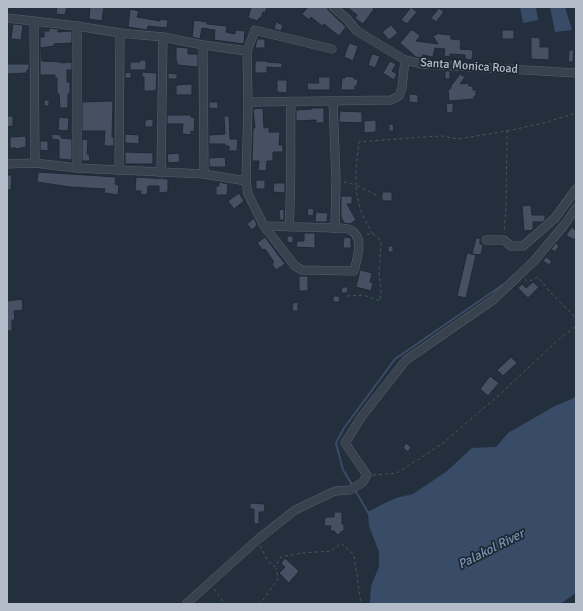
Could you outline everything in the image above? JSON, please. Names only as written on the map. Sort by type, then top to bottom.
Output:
[{"type":"street","name":"Santa Monica Road","points":[[333,7],[357,30],[405,60],[422,64],[576,73]]},
{"type":"street","points":[[7,18],[34,20],[120,33],[163,37],[203,45],[247,51]]},
{"type":"street","points":[[34,20],[35,163]]},
{"type":"street","points":[[77,26],[77,168]]},
{"type":"street","points":[[264,226],[348,229],[356,235],[359,243],[354,271],[302,270],[295,266],[264,226],[248,194],[246,180],[248,102],[247,51],[255,30],[332,49]]},
{"type":"street","points":[[120,33],[120,170]]},
{"type":"street","points":[[161,173],[163,37]]},
{"type":"street","points":[[203,45],[204,174]]},
{"type":"street","points":[[248,102],[391,100],[399,96],[402,88],[405,60]]},
{"type":"street","points":[[289,227],[291,189],[291,101]]},
{"type":"street","points":[[334,101],[336,180],[335,228]]},
{"type":"street","points":[[7,164],[35,163],[77,168],[204,174],[246,180]]},
{"type":"street","points":[[486,240],[504,240],[511,246],[523,246],[555,218],[576,189]]},
{"type":"street","points":[[186,604],[256,541],[296,510],[335,491],[350,490],[362,482],[367,475],[345,443],[372,404],[406,360],[493,300],[534,261],[565,224],[576,208]]},
{"type":"path","points":[[347,296],[363,296],[380,300],[381,288],[379,274],[381,241],[373,234],[365,222],[357,198],[356,168],[359,142],[422,136],[442,136],[458,139],[544,123],[576,113]]},
{"type":"path","points":[[504,240],[507,131]]},
{"type":"path","points":[[336,180],[356,185],[378,196]]},
{"type":"path","points":[[356,235],[373,234]]},
{"type":"path","points":[[520,274],[528,282],[538,277],[552,294],[576,318]]},
{"type":"path","points":[[367,475],[397,473],[442,444],[499,395],[556,341],[576,326]]},
{"type":"path","points":[[256,541],[268,561],[276,567]]},
{"type":"path","points":[[258,604],[263,600],[278,579],[276,567],[281,557],[302,553],[331,551],[342,543],[354,556],[361,604]]},
{"type":"path","points":[[210,582],[225,604]]},
{"type":"water","points":[[520,7],[536,7],[538,20],[523,23]]},
{"type":"water","points":[[550,7],[565,7],[572,30],[555,32]]},
{"type":"water","name":"Palakol River","points":[[576,395],[576,593],[560,604],[370,604],[371,586],[379,567],[379,552],[369,526],[368,512],[396,498],[413,494],[447,471],[472,448],[496,447],[508,433],[555,406],[574,398]]},
{"type":"building","points":[[57,7],[67,7],[65,15],[56,14]]},
{"type":"building","points":[[90,7],[104,7],[102,21],[89,19]]},
{"type":"building","points":[[251,7],[267,7],[265,13],[263,12],[258,21],[248,18]]},
{"type":"building","points":[[308,7],[327,7],[329,11],[346,27],[339,36],[324,24],[322,26],[311,17],[309,20],[302,14]]},
{"type":"building","points":[[347,7],[372,7],[374,9],[363,24],[355,18],[357,15]]},
{"type":"building","points":[[411,7],[417,12],[407,24],[401,20]]},
{"type":"building","points":[[439,8],[444,12],[436,22],[431,18]]},
{"type":"building","points":[[130,9],[139,11],[137,17],[160,21],[160,19],[168,20],[167,28],[148,26],[147,30],[128,27]]},
{"type":"building","points":[[194,20],[207,22],[207,24],[227,26],[226,32],[235,34],[235,30],[245,31],[244,44],[214,40],[215,30],[202,28],[200,39],[192,37]]},
{"type":"building","points":[[276,22],[283,25],[281,31],[274,29]]},
{"type":"building","points":[[13,24],[23,25],[21,40],[11,39]]},
{"type":"building","points":[[391,25],[398,33],[389,40],[382,32]]},
{"type":"building","points":[[49,28],[58,29],[58,32],[72,31],[72,43],[54,44],[54,46],[40,48],[40,37],[44,37],[44,31],[49,31]]},
{"type":"building","points":[[411,30],[420,36],[416,41],[438,44],[433,36],[439,33],[451,35],[451,39],[461,40],[460,49],[473,50],[472,60],[465,59],[465,55],[450,54],[450,57],[444,56],[445,49],[435,48],[433,57],[423,55],[422,58],[416,57],[400,43]]},
{"type":"building","points":[[502,30],[514,30],[514,39],[502,39]]},
{"type":"building","points":[[531,37],[540,38],[540,47],[549,47],[549,60],[531,59]]},
{"type":"building","points":[[257,39],[265,39],[265,48],[255,48]]},
{"type":"building","points":[[349,43],[358,46],[353,61],[344,57]]},
{"type":"building","points":[[176,47],[188,48],[188,54],[198,54],[198,67],[177,65]]},
{"type":"building","points":[[40,48],[42,61],[61,63],[72,62],[72,70],[67,70],[67,82],[70,82],[68,108],[60,108],[59,94],[57,94],[57,78],[55,78],[55,75],[40,75]]},
{"type":"building","points":[[569,50],[574,50],[573,62],[568,62]]},
{"type":"building","points":[[372,54],[380,56],[375,68],[368,65]]},
{"type":"building","points":[[140,60],[146,60],[146,70],[130,70],[130,62],[140,62]]},
{"type":"building","points":[[255,61],[282,63],[282,68],[267,67],[267,73],[255,73]]},
{"type":"building","points":[[390,61],[396,64],[392,71],[397,74],[394,80],[383,73]]},
{"type":"building","points":[[7,64],[29,64],[29,70],[27,70],[27,73],[7,74]]},
{"type":"building","points":[[445,71],[450,71],[450,79],[445,79]]},
{"type":"building","points":[[131,72],[131,78],[125,78],[125,73]]},
{"type":"building","points":[[142,72],[157,73],[156,91],[144,91],[144,77],[142,77]]},
{"type":"building","points":[[168,73],[177,74],[177,79],[168,79]]},
{"type":"building","points":[[460,74],[465,77],[460,84],[468,83],[469,86],[473,86],[473,90],[476,90],[476,96],[474,96],[474,99],[449,101],[448,90]]},
{"type":"building","points":[[345,76],[358,79],[355,90],[341,90],[342,78],[345,78]]},
{"type":"building","points":[[318,77],[330,77],[330,90],[308,90],[307,83],[319,83]]},
{"type":"building","points":[[277,80],[287,80],[287,93],[277,92]]},
{"type":"building","points":[[192,84],[192,95],[176,95],[176,85]]},
{"type":"building","points":[[409,94],[418,95],[418,103],[409,102]]},
{"type":"building","points":[[44,100],[49,100],[49,106],[44,106]]},
{"type":"building","points":[[113,101],[112,137],[114,137],[114,146],[104,146],[105,131],[82,131],[82,102]]},
{"type":"building","points":[[209,102],[218,102],[218,109],[209,108]]},
{"type":"building","points":[[453,103],[453,112],[447,113],[446,104]]},
{"type":"building","points":[[263,108],[264,128],[269,127],[269,132],[280,132],[279,145],[283,145],[283,152],[273,152],[273,161],[267,161],[266,171],[258,170],[259,161],[252,161],[253,128],[255,128],[253,109]]},
{"type":"building","points":[[324,108],[324,123],[316,123],[316,120],[296,121],[296,110]]},
{"type":"building","points":[[340,111],[362,112],[362,123],[339,122]]},
{"type":"building","points":[[167,115],[191,115],[191,117],[195,118],[194,132],[191,131],[191,135],[182,134],[183,124],[167,124]]},
{"type":"building","points":[[7,116],[13,116],[13,126],[7,127]]},
{"type":"building","points":[[224,116],[229,116],[230,139],[238,139],[237,151],[229,151],[229,146],[225,146],[225,144],[209,144],[209,135],[225,134]]},
{"type":"building","points":[[59,117],[69,118],[68,131],[58,130]]},
{"type":"building","points":[[153,119],[153,127],[145,127],[145,120]]},
{"type":"building","points":[[376,120],[376,132],[364,133],[364,121]]},
{"type":"building","points":[[389,124],[393,124],[394,131],[389,131]]},
{"type":"building","points":[[52,134],[61,135],[61,138],[72,139],[72,160],[59,159],[59,140],[52,139]]},
{"type":"building","points":[[125,134],[139,135],[139,144],[125,143]]},
{"type":"building","points":[[26,136],[26,147],[16,149],[10,148],[10,137]]},
{"type":"building","points":[[82,139],[88,140],[87,154],[89,154],[90,161],[82,161]]},
{"type":"building","points":[[40,141],[48,141],[48,151],[40,150]]},
{"type":"building","points":[[125,152],[153,153],[153,164],[125,164]]},
{"type":"building","points":[[179,153],[180,162],[168,163],[167,154]]},
{"type":"building","points":[[225,157],[226,167],[209,167],[209,158]]},
{"type":"building","points":[[38,172],[116,177],[115,184],[119,185],[118,195],[104,193],[105,189],[70,187],[37,182]]},
{"type":"building","points":[[7,175],[12,175],[11,190],[7,190]]},
{"type":"building","points":[[136,177],[168,179],[168,192],[159,193],[159,186],[148,186],[147,195],[140,194],[141,191],[135,191]]},
{"type":"building","points":[[256,180],[265,180],[265,189],[256,189]]},
{"type":"building","points":[[219,182],[228,184],[227,195],[216,195],[216,186],[219,186]]},
{"type":"building","points":[[274,183],[285,183],[285,193],[273,192]]},
{"type":"building","points":[[382,192],[392,192],[392,201],[382,201]]},
{"type":"building","points":[[239,193],[244,201],[234,209],[228,201]]},
{"type":"building","points":[[341,196],[352,196],[352,204],[347,204],[356,220],[350,224],[344,223],[341,217]]},
{"type":"building","points":[[531,205],[532,215],[545,215],[545,220],[542,222],[533,222],[533,230],[524,231],[522,206]]},
{"type":"building","points":[[308,208],[314,209],[313,216],[307,215]]},
{"type":"building","points":[[284,209],[284,220],[280,220],[279,210]]},
{"type":"building","points":[[316,212],[328,213],[327,222],[315,222]]},
{"type":"building","points":[[254,218],[257,225],[252,230],[247,224]]},
{"type":"building","points":[[572,227],[576,231],[576,237],[574,240],[566,235]]},
{"type":"building","points":[[304,233],[315,233],[315,248],[296,247],[297,241],[304,241]]},
{"type":"building","points":[[287,236],[293,236],[293,243],[287,242]]},
{"type":"building","points":[[265,237],[285,264],[276,270],[272,264],[274,262],[265,249],[263,250],[257,243]]},
{"type":"building","points":[[344,237],[351,238],[351,248],[343,248]]},
{"type":"building","points":[[476,238],[480,238],[480,244],[483,244],[481,255],[472,254]]},
{"type":"building","points":[[556,243],[559,246],[555,252],[551,249]]},
{"type":"building","points":[[388,246],[393,246],[393,252],[388,252]]},
{"type":"building","points":[[467,253],[476,255],[466,298],[457,296]]},
{"type":"building","points":[[546,257],[552,261],[549,265],[543,261]]},
{"type":"building","points":[[360,270],[372,273],[370,282],[373,283],[371,291],[356,287]]},
{"type":"building","points":[[299,276],[308,276],[308,291],[299,291]]},
{"type":"building","points":[[533,282],[539,287],[528,298],[518,288],[522,284],[526,288]]},
{"type":"building","points":[[342,287],[348,287],[347,293],[341,293]]},
{"type":"building","points":[[333,296],[339,296],[340,302],[333,302]]},
{"type":"building","points":[[22,299],[23,310],[14,311],[15,320],[12,320],[12,331],[7,331],[7,301]]},
{"type":"building","points":[[298,302],[298,311],[292,311],[293,303]]},
{"type":"building","points":[[511,357],[517,363],[503,376],[497,370]]},
{"type":"building","points":[[490,376],[499,383],[488,396],[480,389]]},
{"type":"building","points":[[406,443],[411,447],[408,452],[403,448]]},
{"type":"building","points":[[250,503],[265,504],[264,512],[259,512],[259,524],[254,524],[254,509],[250,509]]},
{"type":"building","points":[[334,512],[342,512],[342,524],[344,524],[344,531],[338,535],[334,531],[330,531],[331,526],[324,526],[325,517],[334,517]]},
{"type":"building","points":[[285,558],[299,571],[289,583],[279,573],[285,567],[281,563]]},
{"type":"waterway","points":[[353,486],[343,470],[336,443],[344,428],[395,359],[507,282]]},
{"type":"waterway","points":[[355,490],[369,514]]}]
